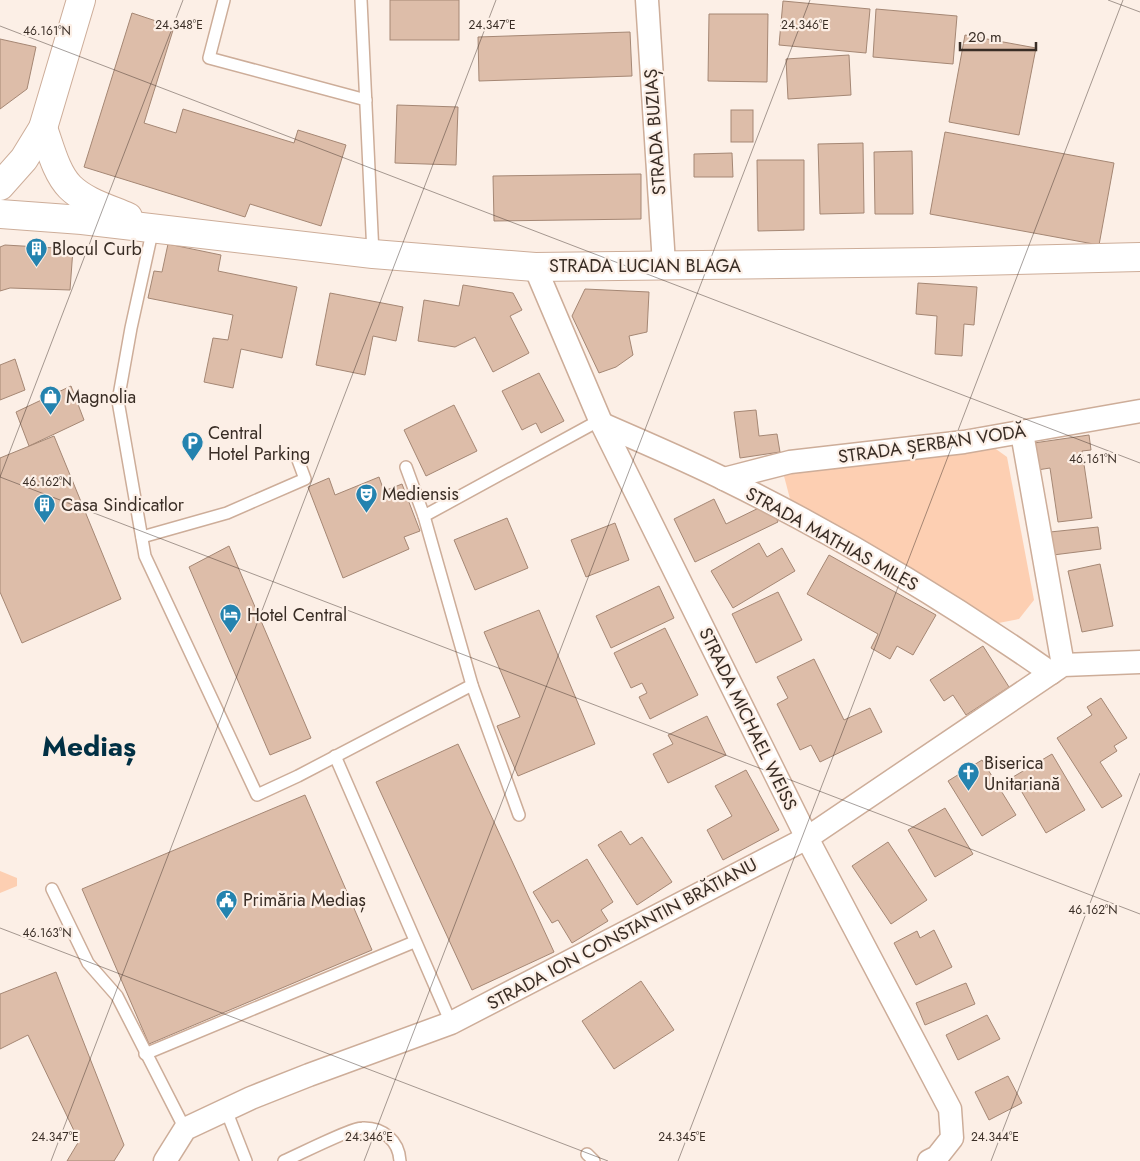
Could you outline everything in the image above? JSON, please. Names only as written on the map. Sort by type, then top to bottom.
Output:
[{"type":"street","points":[[0,186],[24,159],[43,128],[82,0]]},
{"type":"street","name":"STRADA BUZIAȘ","points":[[647,0],[664,264]]},
{"type":"street","name":"STRADA LUCIAN BLAGA","points":[[43,128],[61,174],[70,187],[82,196],[153,228]]},
{"type":"street","name":"STRADA LUCIAN BLAGA","points":[[0,214],[82,220],[373,254],[535,267],[934,262],[1140,257]]},
{"type":"street","name":"STRADA MICHAEL WEISS","points":[[535,267],[601,422],[807,838],[950,1109],[952,1138],[937,1157],[929,1161]]},
{"type":"street","name":"STRADA ȘERBAN VODĂ","points":[[724,479],[790,462],[964,442],[1022,433],[1091,418],[1140,411]]},
{"type":"street","name":"STRADA MATHIAS MILES","points":[[601,422],[794,514],[1057,669]]},
{"type":"street","points":[[1022,433],[1057,669],[1140,662]]},
{"type":"street","name":"STRADA ION CONSTANTIN BRĂTIANU","points":[[185,1129],[310,1075],[452,1023],[807,838],[1057,669]]},
{"type":"street","points":[[165,1161],[185,1129]]},
{"type":"lane","points":[[224,0],[209,58],[366,100]]},
{"type":"lane","points":[[361,0],[373,254]]},
{"type":"lane","points":[[153,228],[130,328],[118,401],[145,556],[257,795],[472,685]]},
{"type":"lane","points":[[424,516],[601,422]]},
{"type":"lane","points":[[142,537],[227,512],[305,479],[298,460]]},
{"type":"lane","points":[[406,467],[424,516],[472,685],[519,815]]},
{"type":"lane","points":[[335,756],[414,942],[452,1023]]},
{"type":"lane","points":[[52,889],[88,963],[117,996],[185,1129]]},
{"type":"lane","points":[[145,1054],[414,942]]},
{"type":"lane","points":[[226,1110],[246,1161]]},
{"type":"lane","points":[[284,1161],[361,1128],[385,1132],[399,1149],[400,1161]]},
{"type":"shaded area","points":[[989,444],[1007,457],[1034,600],[1019,619],[983,626],[794,514],[784,476],[790,462]]},
{"type":"shaded area","points":[[0,871],[17,878],[17,886],[0,893]]},
{"type":"building","points":[[390,0],[459,0],[459,40],[390,40]]},
{"type":"building","points":[[783,1],[870,9],[866,53],[779,45]]},
{"type":"building","points":[[876,9],[957,16],[953,64],[873,57]]},
{"type":"building","points":[[132,13],[174,27],[144,123],[176,133],[183,109],[294,143],[298,130],[346,145],[321,226],[250,204],[245,217],[84,167]]},
{"type":"building","points":[[709,14],[768,14],[767,82],[708,81]]},
{"type":"building","points":[[630,32],[632,76],[479,81],[478,37]]},
{"type":"building","points":[[965,35],[1036,48],[1019,135],[949,122]]},
{"type":"building","points":[[0,39],[36,47],[27,89],[0,109]]},
{"type":"building","points":[[849,55],[851,95],[788,99],[786,59]]},
{"type":"building","points":[[397,105],[458,107],[456,165],[395,163]]},
{"type":"building","points":[[731,110],[753,110],[753,142],[731,142]]},
{"type":"building","points":[[945,132],[1114,163],[1099,245],[930,214]]},
{"type":"building","points":[[863,143],[864,213],[820,214],[818,144]]},
{"type":"building","points":[[912,151],[913,214],[875,214],[874,152]]},
{"type":"building","points":[[732,153],[733,177],[694,177],[694,154]]},
{"type":"building","points":[[757,160],[804,160],[804,230],[758,231]]},
{"type":"building","points":[[641,174],[641,219],[494,221],[493,176]]},
{"type":"building","points":[[168,244],[221,255],[218,271],[297,287],[282,358],[241,349],[233,388],[204,382],[213,338],[228,340],[233,315],[148,298],[154,271],[162,272]]},
{"type":"building","name":"Blocul Curb","points":[[5,245],[73,249],[70,290],[10,288],[0,291],[0,247]]},
{"type":"building","points":[[918,283],[977,287],[974,325],[964,324],[962,356],[935,354],[937,316],[916,314]]},
{"type":"building","points":[[463,285],[513,293],[522,310],[510,316],[529,353],[493,372],[475,337],[455,347],[418,341],[424,300],[459,306]]},
{"type":"building","points":[[585,289],[649,292],[647,332],[629,336],[633,355],[616,367],[599,373],[572,316]]},
{"type":"building","points":[[330,293],[403,307],[396,341],[373,336],[365,375],[316,365]]},
{"type":"building","points":[[15,359],[25,390],[0,400],[0,365]]},
{"type":"building","points":[[539,373],[564,421],[541,433],[536,423],[522,430],[502,391]]},
{"type":"building","name":"Magnolia","points":[[71,386],[84,420],[29,446],[16,412]]},
{"type":"building","points":[[454,405],[477,451],[426,476],[404,430]]},
{"type":"building","points":[[756,410],[759,436],[777,434],[780,452],[740,458],[734,412]]},
{"type":"building","points":[[1089,435],[1091,450],[1082,451],[1092,518],[1058,522],[1050,468],[1031,471],[1027,444]]},
{"type":"building","name":"Casa Sindicatlor","points":[[54,436],[121,599],[22,643],[0,592],[0,458]]},
{"type":"building","name":"Mediensis","points":[[379,477],[384,491],[402,484],[420,531],[404,537],[409,549],[343,578],[308,487],[329,478],[335,495]]},
{"type":"building","points":[[714,499],[726,524],[769,503],[778,522],[695,562],[674,519]]},
{"type":"building","points":[[507,518],[528,568],[475,590],[454,540]]},
{"type":"building","points":[[615,523],[629,560],[586,577],[571,540]]},
{"type":"building","points":[[1098,527],[1101,549],[1053,555],[1050,532]]},
{"type":"building","points":[[759,543],[767,557],[782,548],[795,571],[733,608],[711,571]]},
{"type":"building","points":[[229,546],[311,738],[270,755],[189,567]]},
{"type":"building","points":[[829,555],[936,615],[913,655],[897,646],[890,659],[871,648],[878,634],[807,594]]},
{"type":"building","points":[[1100,564],[1113,626],[1082,632],[1068,571]]},
{"type":"building","points":[[659,586],[674,618],[611,648],[596,616]]},
{"type":"building","points":[[778,592],[802,640],[756,663],[732,614]]},
{"type":"building","points":[[539,610],[595,744],[518,776],[497,726],[520,717],[484,632]]},
{"type":"building","points":[[665,628],[698,695],[650,719],[639,697],[647,693],[642,683],[631,688],[614,653]]},
{"type":"building","points":[[983,646],[1009,687],[966,715],[953,695],[944,701],[930,680]]},
{"type":"building","points":[[814,659],[844,720],[870,708],[882,732],[820,762],[811,745],[800,750],[777,704],[788,698],[777,677]]},
{"type":"building","points":[[1101,698],[1127,738],[1114,746],[1117,751],[1100,762],[1122,796],[1102,808],[1057,738],[1092,715],[1087,707]]},
{"type":"building","points":[[707,716],[726,755],[668,783],[653,754],[673,744],[668,735]]},
{"type":"building","points":[[458,744],[554,952],[472,990],[376,782]]},
{"type":"building","points":[[1052,754],[1085,810],[1046,833],[1013,777]]},
{"type":"building","points":[[982,760],[1016,815],[982,836],[948,781]]},
{"type":"building","points":[[746,770],[779,830],[723,860],[707,830],[732,816],[715,786]]},
{"type":"building","name":"Primăria Mediaș","points":[[305,795],[372,950],[149,1044],[82,889]]},
{"type":"building","points":[[945,808],[973,854],[935,877],[908,830]]},
{"type":"building","points":[[621,831],[630,845],[642,837],[672,882],[637,905],[598,845]]},
{"type":"building","points":[[888,842],[927,900],[891,924],[852,866]]},
{"type":"building","points":[[587,859],[613,902],[601,910],[608,921],[572,943],[558,920],[552,923],[533,892]]},
{"type":"building","points":[[934,930],[952,967],[916,985],[894,943],[917,931],[920,938]]},
{"type":"building","points":[[56,972],[124,1145],[114,1161],[67,1161],[79,1141],[28,1035],[0,1049],[0,994]]},
{"type":"building","points":[[641,981],[674,1030],[614,1069],[582,1021]]},
{"type":"building","points":[[966,983],[975,1004],[925,1025],[916,1003]]},
{"type":"building","points":[[987,1015],[1000,1039],[958,1060],[946,1035]]},
{"type":"building","points":[[1008,1076],[1022,1103],[989,1120],[975,1092]]},
{"type":"place","name":"Blocul Curb","points":[[36,268]]},
{"type":"place","name":"Magnolia","points":[[50,416]]},
{"type":"place","name":"Central Hotel Parking","points":[[192,462]]},
{"type":"place","name":"Mediensis","points":[[366,513]]},
{"type":"place","name":"Casa Sindicatlor","points":[[45,524]]},
{"type":"place","name":"Hotel Central","points":[[231,634]]},
{"type":"place","name":"Biserica Unitariană","points":[[968,792]]},
{"type":"place","name":"Primăria Mediaș","points":[[227,919]]},
{"type":"district","name":"Mediaș","points":[[89,746]]}]
